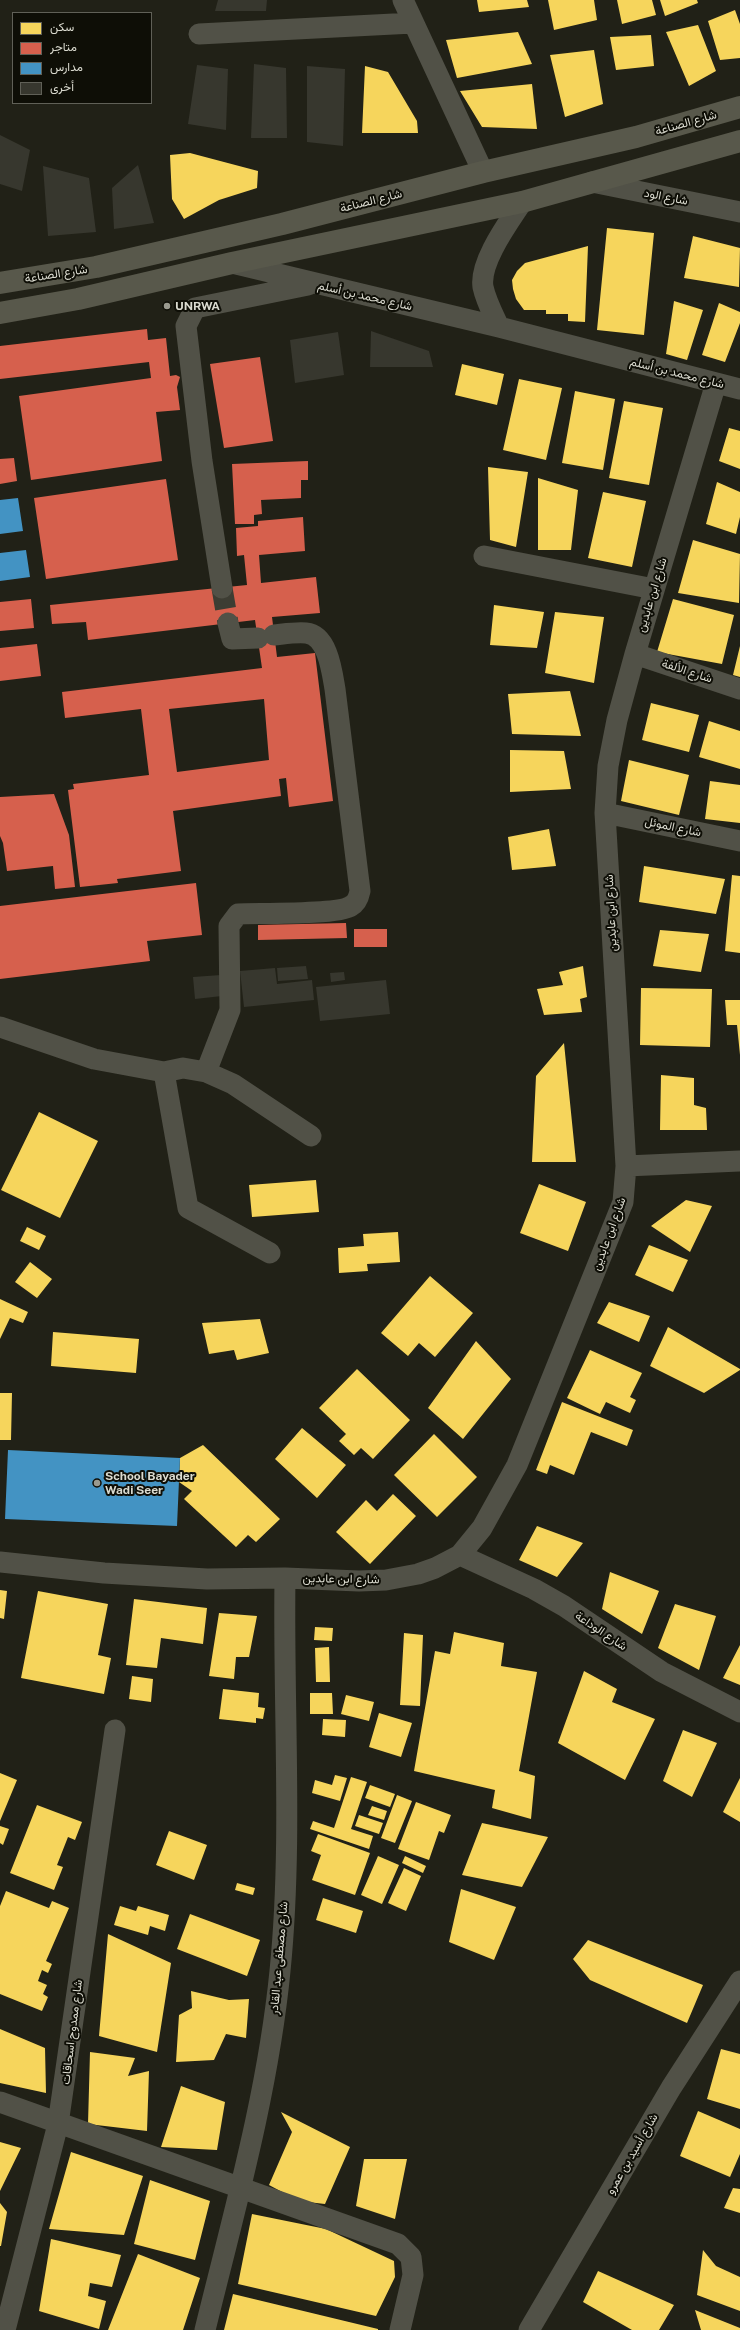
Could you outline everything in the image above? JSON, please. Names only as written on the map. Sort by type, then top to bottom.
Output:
[{"type":"main road","name":"شارع الصناعة","points":[[0,283],[96,267],[282,224],[483,172],[636,137],[740,107]]},
{"type":"main road","points":[[0,312],[78,299],[232,263],[522,202],[740,141]]},
{"type":"street","points":[[403,0],[483,172]]},
{"type":"street","points":[[199,34],[413,23]]},
{"type":"street","name":"شارع الود","points":[[592,182],[740,212]]},
{"type":"street","points":[[499,327],[484,292],[484,272],[500,238],[522,202]]},
{"type":"street","name":"شارع محمد بن أسلم","points":[[232,263],[499,327],[740,389]]},
{"type":"street","points":[[222,588],[202,461],[186,326],[195,308],[315,284]]},
{"type":"street","name":"شارع ابن عابدين","points":[[0,1562],[104,1573],[207,1579],[285,1578],[359,1581],[398,1578],[435,1568],[460,1555],[482,1528],[517,1466],[618,1215],[626,1186],[605,813],[608,766],[635,654],[716,383]]},
{"type":"street","points":[[484,556],[654,588]]},
{"type":"street","points":[[206,1072],[230,1010],[229,926],[238,914],[336,911],[352,906],[359,896],[335,689],[326,651],[316,636],[307,633],[232,639],[228,622]]},
{"type":"street","name":"شارع الألفة","points":[[635,654],[740,689]]},
{"type":"street","name":"شارع الموئل","points":[[605,813],[740,841]]},
{"type":"street","points":[[0,1027],[94,1059],[164,1072],[183,1068],[206,1072],[233,1084],[311,1136]]},
{"type":"street","points":[[164,1072],[188,1208],[270,1253]]},
{"type":"street","points":[[626,1166],[740,1161]]},
{"type":"street","name":"شارع الوداعة","points":[[460,1555],[534,1589],[564,1606],[662,1672],[740,1712]]},
{"type":"street","name":"شارع مصطفى عبد القادر","points":[[205,2330],[240,2188],[271,2042],[284,1924],[287,1809],[285,1578]]},
{"type":"street","name":"شارع ممدوح اسحاقات","points":[[5,2330],[58,2124],[115,1730]]},
{"type":"street","name":"شارع أسيد بن عمرو","points":[[529,2330],[671,2088],[740,1981]]},
{"type":"street","points":[[0,2102],[58,2124],[398,2244],[411,2257],[413,2275],[400,2330]]},
{"type":"building: سكن","points":[[477,0],[527,0],[529,7],[479,12]]},
{"type":"building: سكن","points":[[548,0],[594,0],[597,20],[554,30]]},
{"type":"building: سكن","points":[[617,0],[652,0],[656,15],[622,24]]},
{"type":"building: سكن","points":[[660,0],[697,0],[698,3],[665,16]]},
{"type":"building: سكن","points":[[735,10],[740,24],[740,58],[720,60],[708,21]]},
{"type":"building: سكن","points":[[698,25],[716,71],[689,86],[666,32]]},
{"type":"building: سكن","points":[[518,32],[532,64],[457,78],[446,40]]},
{"type":"building: سكن","points":[[651,35],[654,66],[616,70],[610,37]]},
{"type":"building: سكن","points":[[594,50],[603,104],[565,117],[550,55]]},
{"type":"building: سكن","points":[[365,66],[388,72],[417,121],[418,133],[362,133]]},
{"type":"building: سكن","points":[[532,84],[537,129],[482,127],[460,91]]},
{"type":"building: سكن","points":[[190,153],[258,171],[257,188],[219,200],[184,219],[172,199],[170,155]]},
{"type":"building: سكن","points":[[607,228],[654,233],[644,335],[597,330]]},
{"type":"building: سكن","points":[[693,236],[740,248],[739,287],[684,278]]},
{"type":"building: سكن","points":[[588,246],[585,322],[568,321],[568,314],[546,314],[546,310],[524,310],[516,299],[512,280],[517,271],[525,263]]},
{"type":"building: سكن","points":[[674,301],[703,310],[687,360],[666,354]]},
{"type":"building: سكن","points":[[719,303],[740,312],[740,323],[725,362],[702,355]]},
{"type":"building: سكن","points":[[462,364],[504,374],[497,405],[455,395]]},
{"type":"building: سكن","points":[[519,379],[562,388],[546,460],[503,450]]},
{"type":"building: سكن","points":[[575,391],[615,399],[603,470],[562,463]]},
{"type":"building: سكن","points":[[624,401],[663,408],[649,485],[609,478]]},
{"type":"building: سكن","points":[[729,428],[740,431],[740,469],[719,461]]},
{"type":"building: سكن","points":[[488,467],[528,472],[516,547],[490,540]]},
{"type":"building: سكن","points":[[538,478],[578,490],[571,550],[538,550]]},
{"type":"building: سكن","points":[[717,482],[740,492],[740,517],[736,534],[706,524]]},
{"type":"building: سكن","points":[[603,492],[646,501],[632,567],[588,558]]},
{"type":"building: سكن","points":[[693,540],[740,554],[739,603],[678,593]]},
{"type":"building: سكن","points":[[673,599],[734,615],[722,664],[657,652]]},
{"type":"building: سكن","points":[[494,605],[544,612],[537,648],[490,645]]},
{"type":"building: سكن","points":[[555,612],[604,617],[594,683],[545,673]]},
{"type":"building: سكن","points":[[740,646],[740,677],[733,675]]},
{"type":"building: سكن","points":[[570,691],[581,736],[512,734],[508,694]]},
{"type":"building: سكن","points":[[651,703],[699,715],[689,752],[642,740]]},
{"type":"building: سكن","points":[[709,721],[740,731],[740,769],[699,757]]},
{"type":"building: سكن","points":[[510,750],[564,751],[571,789],[510,792]]},
{"type":"building: سكن","points":[[629,760],[689,775],[679,815],[621,801]]},
{"type":"building: سكن","points":[[710,781],[740,785],[740,823],[705,819]]},
{"type":"building: سكن","points":[[549,829],[556,866],[512,870],[508,837]]},
{"type":"building: سكن","points":[[644,866],[725,879],[716,914],[639,902]]},
{"type":"building: سكن","points":[[732,875],[740,876],[740,953],[725,951]]},
{"type":"building: سكن","points":[[660,930],[709,934],[701,972],[653,966]]},
{"type":"building: سكن","points":[[583,966],[587,997],[580,999],[582,1012],[544,1015],[537,989],[563,985],[559,972]]},
{"type":"building: سكن","points":[[641,988],[712,989],[710,1047],[640,1045]]},
{"type":"building: سكن","points":[[725,1000],[740,1000],[740,1055],[737,1025],[727,1025]]},
{"type":"building: سكن","points":[[564,1043],[576,1162],[532,1162],[536,1076]]},
{"type":"building: سكن","points":[[661,1075],[694,1078],[694,1105],[706,1108],[707,1130],[660,1130]]},
{"type":"building: سكن","points":[[39,1112],[98,1141],[60,1218],[1,1190]]},
{"type":"building: سكن","points":[[316,1180],[319,1212],[252,1217],[249,1185]]},
{"type":"building: سكن","points":[[539,1184],[586,1202],[568,1251],[520,1233]]},
{"type":"building: سكن","points":[[686,1200],[712,1206],[690,1252],[651,1226]]},
{"type":"building: سكن","points":[[27,1227],[46,1236],[39,1250],[20,1241]]},
{"type":"building: سكن","points":[[398,1232],[400,1262],[367,1264],[368,1271],[339,1273],[338,1248],[364,1246],[363,1234]]},
{"type":"building: سكن","points":[[649,1245],[688,1260],[673,1292],[635,1275]]},
{"type":"building: سكن","points":[[30,1262],[52,1279],[37,1298],[15,1282]]},
{"type":"building: سكن","points":[[430,1276],[473,1313],[435,1357],[419,1343],[408,1356],[381,1333]]},
{"type":"building: سكن","points":[[0,1299],[28,1312],[23,1323],[10,1318],[0,1339]]},
{"type":"building: سكن","points":[[609,1302],[650,1316],[639,1342],[597,1323]]},
{"type":"building: سكن","points":[[260,1319],[269,1353],[237,1360],[234,1350],[209,1354],[202,1323]]},
{"type":"building: سكن","points":[[668,1327],[740,1370],[704,1393],[650,1366]]},
{"type":"building: سكن","points":[[53,1332],[139,1339],[136,1373],[51,1366]]},
{"type":"building: سكن","points":[[476,1341],[511,1379],[463,1439],[428,1408]]},
{"type":"building: سكن","points":[[590,1350],[642,1373],[630,1397],[636,1400],[630,1413],[606,1402],[600,1414],[567,1398]]},
{"type":"building: سكن","points":[[357,1369],[410,1420],[373,1459],[361,1448],[354,1455],[339,1441],[346,1434],[319,1408]]},
{"type":"building: سكن","points":[[0,1393],[12,1393],[11,1440],[0,1440]]},
{"type":"building: سكن","points":[[562,1402],[633,1430],[627,1446],[591,1432],[574,1475],[550,1465],[547,1474],[536,1470]]},
{"type":"building: سكن","points":[[302,1428],[346,1465],[317,1498],[275,1459]]},
{"type":"building: سكن","points":[[434,1434],[477,1477],[437,1517],[394,1475]]},
{"type":"building: سكن","points":[[203,1445],[280,1519],[256,1542],[248,1535],[236,1547],[184,1499],[192,1491],[179,1482],[180,1458]]},
{"type":"building: سكن","points":[[393,1494],[416,1516],[370,1564],[336,1532],[366,1500],[377,1511]]},
{"type":"building: سكن","points":[[537,1526],[583,1543],[557,1577],[519,1560]]},
{"type":"building: سكن","points":[[610,1572],[659,1591],[642,1634],[602,1609]]},
{"type":"building: سكن","points":[[0,1590],[7,1591],[4,1619],[0,1618]]},
{"type":"building: سكن","points":[[38,1591],[108,1604],[98,1655],[111,1658],[104,1694],[21,1678]]},
{"type":"building: سكن","points":[[134,1599],[207,1608],[203,1644],[161,1638],[157,1668],[126,1665]]},
{"type":"building: سكن","points":[[675,1604],[716,1616],[699,1670],[658,1648]]},
{"type":"building: سكن","points":[[219,1613],[257,1616],[249,1657],[236,1657],[234,1679],[209,1676]]},
{"type":"building: سكن","points":[[315,1627],[333,1628],[332,1641],[314,1640]]},
{"type":"building: سكن","points":[[454,1632],[504,1643],[501,1666],[537,1672],[519,1771],[535,1776],[531,1819],[492,1808],[495,1790],[414,1771],[435,1651],[450,1654]]},
{"type":"building: سكن","points":[[404,1633],[423,1635],[420,1706],[400,1705]]},
{"type":"building: سكن","points":[[740,1645],[740,1685],[723,1678]]},
{"type":"building: سكن","points":[[329,1647],[330,1682],[316,1682],[315,1648]]},
{"type":"building: سكن","points":[[584,1671],[617,1689],[612,1702],[655,1719],[625,1780],[558,1743]]},
{"type":"building: سكن","points":[[132,1676],[153,1679],[151,1702],[129,1699]]},
{"type":"building: سكن","points":[[223,1689],[259,1693],[258,1707],[265,1708],[263,1719],[256,1718],[256,1723],[219,1719]]},
{"type":"building: سكن","points":[[310,1693],[332,1693],[333,1714],[310,1714]]},
{"type":"building: سكن","points":[[346,1695],[374,1702],[369,1721],[341,1714]]},
{"type":"building: سكن","points":[[379,1713],[412,1723],[401,1757],[369,1747]]},
{"type":"building: سكن","points":[[323,1719],[346,1720],[345,1737],[322,1735]]},
{"type":"building: سكن","points":[[683,1730],[717,1743],[692,1797],[663,1781]]},
{"type":"building: سكن","points":[[0,1773],[17,1780],[0,1821]]},
{"type":"building: سكن","points":[[335,1775],[347,1778],[340,1801],[312,1793],[315,1780],[332,1785]]},
{"type":"building: سكن","points":[[351,1777],[367,1782],[351,1829],[373,1836],[369,1849],[310,1829],[313,1821],[334,1828]]},
{"type":"building: سكن","points":[[740,1778],[740,1822],[723,1812]]},
{"type":"building: سكن","points":[[370,1785],[395,1794],[390,1807],[365,1798]]},
{"type":"building: سكن","points":[[397,1795],[412,1801],[395,1843],[381,1838]]},
{"type":"building: سكن","points":[[416,1802],[451,1815],[444,1833],[439,1831],[429,1860],[398,1849]]},
{"type":"building: سكن","points":[[37,1805],[82,1822],[75,1840],[68,1837],[57,1865],[63,1867],[54,1890],[10,1873]]},
{"type":"building: سكن","points":[[372,1806],[387,1811],[384,1820],[368,1815]]},
{"type":"building: سكن","points":[[359,1815],[383,1823],[379,1834],[355,1826]]},
{"type":"building: سكن","points":[[482,1823],[548,1837],[522,1887],[462,1875]]},
{"type":"building: سكن","points":[[0,1826],[9,1829],[3,1845],[0,1843]]},
{"type":"building: سكن","points":[[169,1831],[207,1845],[194,1880],[156,1865]]},
{"type":"building: سكن","points":[[318,1834],[370,1853],[355,1895],[312,1880],[321,1855],[311,1851]]},
{"type":"building: سكن","points":[[378,1856],[399,1865],[382,1904],[361,1895]]},
{"type":"building: سكن","points":[[405,1856],[426,1866],[423,1873],[402,1863]]},
{"type":"building: سكن","points":[[404,1868],[421,1876],[406,1911],[388,1903]]},
{"type":"building: سكن","points":[[237,1883],[255,1888],[253,1895],[235,1890]]},
{"type":"building: سكن","points":[[461,1889],[516,1907],[494,1960],[449,1942]]},
{"type":"building: سكن","points":[[6,1891],[49,1908],[52,1901],[69,1908],[46,1961],[52,1964],[48,1973],[42,1970],[38,1981],[47,1985],[43,1994],[48,1997],[42,2011],[0,1994],[0,1906]]},
{"type":"building: سكن","points":[[323,1898],[363,1911],[356,1933],[316,1920]]},
{"type":"building: سكن","points":[[120,1906],[136,1911],[138,1906],[169,1915],[165,1931],[150,1926],[148,1935],[114,1925]]},
{"type":"building: سكن","points":[[190,1914],[260,1940],[247,1976],[177,1949]]},
{"type":"building: سكن","points":[[108,1934],[171,1963],[157,2052],[99,2036]]},
{"type":"building: سكن","points":[[588,1940],[703,1985],[687,2023],[590,1980],[573,1959]]},
{"type":"building: سكن","points":[[191,1991],[229,2000],[249,1999],[246,2038],[226,2034],[214,2060],[176,2062],[179,2015],[192,2008]]},
{"type":"building: سكن","points":[[0,2029],[45,2048],[46,2093],[0,2083]]},
{"type":"building: سكن","points":[[721,2049],[740,2054],[740,2109],[707,2099]]},
{"type":"building: سكن","points":[[90,2052],[135,2058],[128,2076],[149,2071],[147,2131],[88,2124]]},
{"type":"building: سكن","points":[[181,2086],[225,2102],[217,2150],[161,2147]]},
{"type":"building: سكن","points":[[698,2111],[740,2129],[740,2154],[730,2177],[680,2156]]},
{"type":"building: سكن","points":[[281,2112],[350,2147],[325,2204],[299,2201],[269,2185],[292,2132]]},
{"type":"building: سكن","points":[[0,2142],[21,2148],[0,2191]]},
{"type":"building: سكن","points":[[71,2152],[143,2176],[124,2235],[49,2229]]},
{"type":"building: سكن","points":[[364,2159],[407,2159],[395,2219],[356,2206]]},
{"type":"building: سكن","points":[[150,2180],[210,2201],[195,2260],[134,2244]]},
{"type":"building: سكن","points":[[733,2188],[740,2189],[740,2213],[724,2208]]},
{"type":"building: سكن","points":[[0,2203],[7,2212],[1,2246],[0,2246]]},
{"type":"building: سكن","points":[[252,2214],[326,2229],[394,2261],[395,2277],[376,2316],[238,2284]]},
{"type":"building: سكن","points":[[51,2239],[121,2255],[112,2287],[90,2283],[88,2296],[106,2301],[99,2329],[39,2311]]},
{"type":"building: سكن","points":[[703,2250],[716,2266],[740,2277],[740,2311],[697,2295]]},
{"type":"building: سكن","points":[[138,2254],[200,2278],[183,2330],[108,2330]]},
{"type":"building: سكن","points":[[598,2271],[674,2305],[659,2330],[632,2330],[583,2302]]},
{"type":"building: سكن","points":[[233,2294],[378,2329],[378,2330],[224,2330]]},
{"type":"building: سكن","points":[[695,2310],[740,2328],[740,2330],[701,2330]]},
{"type":"building: متاجر","points":[[147,329],[148,340],[166,338],[170,376],[176,375],[180,377],[177,387],[180,410],[156,412],[162,461],[31,480],[19,396],[151,378],[149,362],[0,379],[0,346]]},
{"type":"building: متاجر","points":[[260,357],[273,441],[224,448],[210,364]]},
{"type":"building: متاجر","points":[[14,458],[17,481],[0,484],[0,459]]},
{"type":"building: متاجر","points":[[308,461],[308,480],[301,480],[301,498],[261,500],[262,514],[254,515],[254,524],[235,524],[232,464]]},
{"type":"building: متاجر","points":[[166,479],[178,560],[46,579],[34,498]]},
{"type":"building: متاجر","points":[[303,517],[305,551],[259,555],[261,583],[316,577],[320,613],[272,617],[277,657],[315,653],[333,801],[289,807],[286,778],[279,779],[281,796],[173,811],[181,871],[117,879],[118,883],[80,887],[68,790],[74,789],[73,784],[149,775],[141,709],[65,718],[62,692],[262,668],[255,620],[88,640],[86,622],[52,624],[50,605],[247,585],[244,555],[237,556],[236,528],[258,526],[258,521]],"holes":[[[264,699],[269,760],[177,772],[169,709]]]},
{"type":"building: متاجر","points":[[31,599],[34,628],[0,631],[0,602]]},
{"type":"building: متاجر","points":[[37,644],[41,676],[0,681],[0,648]]},
{"type":"building: متاجر","points":[[54,794],[69,835],[75,887],[55,889],[53,866],[7,871],[3,843],[0,836],[0,797]]},
{"type":"building: متاجر","points":[[196,883],[202,935],[147,941],[150,961],[0,979],[0,906]]},
{"type":"building: متاجر","points":[[346,923],[347,938],[258,940],[258,925]]},
{"type":"building: متاجر","points":[[354,929],[387,929],[387,947],[354,947]]},
{"type":"building: مدارس","points":[[18,498],[23,531],[0,534],[0,500]]},
{"type":"building: مدارس","points":[[26,550],[30,577],[0,581],[0,553]]},
{"type":"building: مدارس","points":[[8,1450],[180,1458],[177,1526],[5,1519]]},
{"type":"building: أخرى","points":[[218,0],[267,0],[266,11],[215,11]]},
{"type":"building: أخرى","points":[[254,64],[286,68],[287,138],[251,138]]},
{"type":"building: أخرى","points":[[197,65],[228,69],[226,130],[188,124]]},
{"type":"building: أخرى","points":[[307,66],[345,69],[343,146],[307,142]]},
{"type":"building: أخرى","points":[[0,135],[30,150],[22,191],[0,184]]},
{"type":"building: أخرى","points":[[138,165],[154,223],[114,229],[112,188]]},
{"type":"building: أخرى","points":[[43,166],[89,178],[96,232],[48,236]]},
{"type":"building: أخرى","points":[[371,331],[429,351],[433,367],[370,367]]},
{"type":"building: أخرى","points":[[338,332],[344,375],[295,383],[290,340]]},
{"type":"building: أخرى","points":[[306,966],[308,979],[278,981],[277,968]]},
{"type":"building: أخرى","points":[[275,968],[277,984],[312,980],[314,1000],[244,1007],[240,971]]},
{"type":"building: أخرى","points":[[344,972],[345,980],[331,982],[330,973]]},
{"type":"building: أخرى","points":[[221,975],[222,996],[195,999],[193,977]]},
{"type":"building: أخرى","points":[[386,980],[390,1014],[320,1021],[316,987]]},
{"type":"tunnel","points":[[222,588],[228,623]]},
{"type":"place","name":"UNRWA","points":[[167,306]]},
{"type":"place","name":"School Bayader Wadi Seer","points":[[97,1483]]}]
